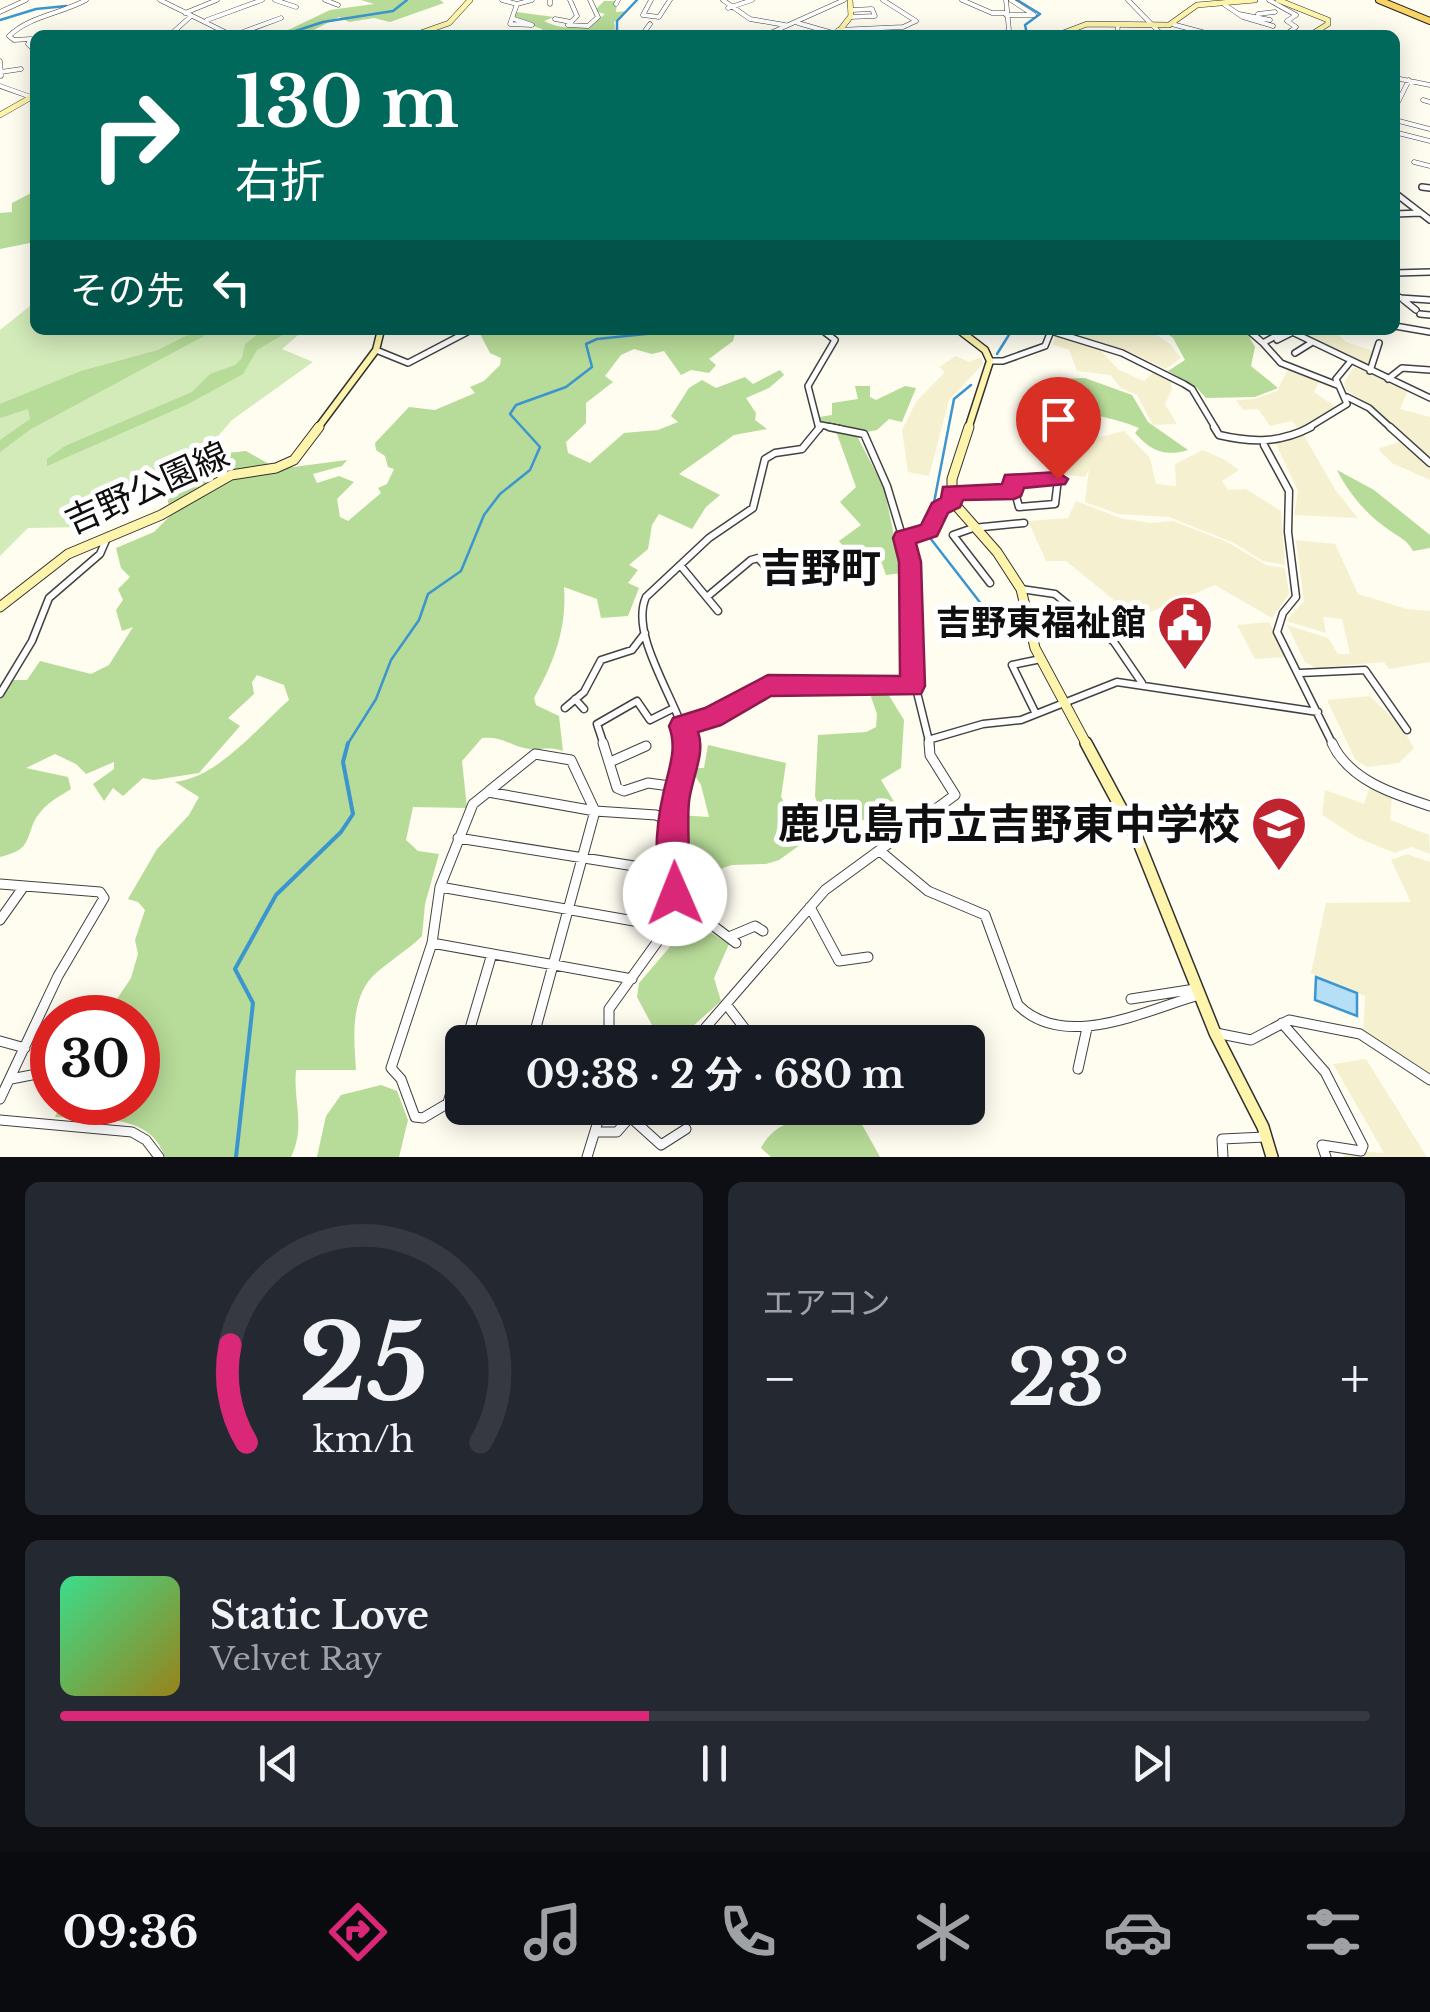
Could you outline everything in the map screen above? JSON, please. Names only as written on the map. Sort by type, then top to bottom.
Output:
[{"type":"main road","points":[[1379,0],[1430,21]]},
{"type":"street","points":[[0,12],[26,0]]},
{"type":"street","points":[[73,0],[89,0]]},
{"type":"street","points":[[14,40],[10,36],[24,22],[59,15],[89,0]]},
{"type":"street","points":[[160,0],[223,30]]},
{"type":"street","points":[[184,14],[217,0]]},
{"type":"street","points":[[206,21],[262,0]]},
{"type":"street","points":[[275,0],[296,7]]},
{"type":"street","points":[[325,0],[338,5]]},
{"type":"street","points":[[426,30],[449,22],[470,0]]},
{"type":"street","points":[[502,0],[517,4],[532,0]]},
{"type":"street","points":[[570,0],[577,16],[568,26],[586,26],[598,17],[590,0]]},
{"type":"street","points":[[651,0],[644,15],[659,17],[670,0]]},
{"type":"street","points":[[723,0],[728,8],[766,24],[823,30]]},
{"type":"street","points":[[728,8],[752,0]]},
{"type":"street","points":[[779,30],[847,0],[851,14],[839,30]]},
{"type":"street","points":[[870,30],[916,22],[883,0]]},
{"type":"street","points":[[962,0],[992,12],[1006,14],[1034,15],[1008,0],[1006,14],[1009,30]]},
{"type":"street","points":[[1128,0],[1155,30]]},
{"type":"street","points":[[1172,24],[1194,6],[1206,2],[1225,5],[1255,0]]},
{"type":"street","points":[[1269,0],[1296,15],[1288,22],[1296,27],[1292,30]]},
{"type":"street","points":[[1278,0],[1328,20],[1318,30]]},
{"type":"street","points":[[514,19],[517,4]]},
{"type":"street","points":[[1225,5],[1237,14],[1272,23],[1252,14]]},
{"type":"street","points":[[1237,14],[1275,12]]},
{"type":"street","points":[[175,30],[190,16]]},
{"type":"street","points":[[247,30],[281,18]]},
{"type":"street","points":[[555,20],[571,22]]},
{"type":"street","points":[[646,30],[650,24]]},
{"type":"street","points":[[1117,30],[1118,24]]},
{"type":"street","points":[[1067,30],[1074,26],[1172,24],[1194,30]]},
{"type":"street","points":[[8,42],[30,39]]},
{"type":"street","points":[[0,61],[0,74],[21,69]]},
{"type":"street","points":[[1400,79],[1430,85]]},
{"type":"street","points":[[1400,98],[1409,80]]},
{"type":"street","points":[[0,86],[30,95]]},
{"type":"street","points":[[1400,89],[1404,90]]},
{"type":"street","points":[[0,115],[30,98]]},
{"type":"street","points":[[1423,100],[1430,102]]},
{"type":"street","points":[[1400,121],[1430,129]]},
{"type":"street","points":[[1400,134],[1430,141]]},
{"type":"street","points":[[1414,162],[1430,170]]},
{"type":"street","points":[[1422,186],[1430,188]]},
{"type":"street","points":[[1400,198],[1430,220]]},
{"type":"street","points":[[1400,214],[1422,213]]},
{"type":"street","points":[[1400,273],[1430,272]]},
{"type":"street","points":[[1400,296],[1430,300]]},
{"type":"street","points":[[1400,298],[1418,312],[1430,315]]},
{"type":"street","points":[[1400,327],[1430,332]]},
{"type":"street","name":"吉野公園線","points":[[0,607],[48,566],[160,515],[231,474],[276,468],[294,460],[376,350],[380,335]]},
{"type":"street","points":[[376,350],[408,364],[462,335]]},
{"type":"street","points":[[820,425],[808,386],[836,340],[829,335]]},
{"type":"street","points":[[904,538],[930,530],[939,508],[952,497],[990,362],[984,350],[966,335]]},
{"type":"street","points":[[990,362],[1045,346],[1049,335]]},
{"type":"street","points":[[1064,335],[1122,353],[1184,384],[1192,390],[1219,435],[1264,446],[1295,435],[1330,415],[1347,404],[1347,397]]},
{"type":"street","points":[[1254,335],[1281,363],[1337,385],[1347,397],[1369,408],[1430,463]]},
{"type":"street","points":[[1263,343],[1280,335]]},
{"type":"street","points":[[1278,340],[1284,335]]},
{"type":"street","points":[[1297,335],[1430,398]]},
{"type":"street","points":[[1295,353],[1312,343]]},
{"type":"street","points":[[1370,372],[1379,344]]},
{"type":"street","points":[[1337,385],[1336,378],[1350,362]]},
{"type":"street","points":[[1388,379],[1392,372],[1402,368],[1430,370]]},
{"type":"street","points":[[708,1025],[826,890],[955,795],[930,755],[912,686],[910,562],[904,538],[864,434],[820,425]]},
{"type":"street","points":[[609,1025],[609,1009],[668,927],[675,896],[672,872],[678,787],[688,742],[656,672],[642,604],[709,538],[753,508],[769,456],[802,449],[820,425]]},
{"type":"street","points":[[1264,446],[1289,491],[1284,510],[1285,538],[1296,597],[1282,612],[1277,632],[1341,762],[1388,794],[1430,806]]},
{"type":"street","points":[[1058,479],[1055,504],[1050,507],[1019,507],[1014,491],[1012,480],[1058,479]]},
{"type":"street","points":[[952,497],[1014,491]]},
{"type":"street","points":[[952,497],[973,528],[998,552],[1021,589],[1040,659],[1137,838],[1215,1033],[1272,1157]]},
{"type":"street","points":[[990,583],[952,536],[973,528],[1024,523]]},
{"type":"street","points":[[0,694],[10,670],[33,640],[38,614],[52,594],[100,554],[107,537]]},
{"type":"street","points":[[708,596],[751,560],[758,558],[767,568]]},
{"type":"street","points":[[680,565],[718,610]]},
{"type":"street","points":[[1021,589],[1055,594],[1079,612],[1114,642],[1143,684]]},
{"type":"street","points":[[565,708],[594,680],[602,660],[632,650],[646,632]]},
{"type":"street","points":[[1036,714],[1012,665],[1040,659]]},
{"type":"street","points":[[1300,673],[1365,670],[1407,730]]},
{"type":"street","points":[[928,740],[1036,714],[1117,682],[1319,712]]},
{"type":"street","points":[[682,726],[712,717],[768,685],[912,686]]},
{"type":"street","points":[[575,700],[584,709]]},
{"type":"street","points":[[674,708],[650,720],[636,701],[597,724],[618,788],[624,792],[648,783],[678,787]]},
{"type":"street","points":[[610,762],[646,746]]},
{"type":"street","points":[[445,1105],[423,1118],[415,1118],[401,1079],[391,1068],[432,944],[440,888],[473,804],[535,754],[571,760],[595,810],[537,1025]]},
{"type":"street","points":[[488,792],[595,810],[656,815],[674,824]]},
{"type":"street","points":[[458,838],[672,872]]},
{"type":"street","points":[[880,851],[915,884],[945,903],[985,914],[1018,1005],[1028,1015],[1064,1026],[1087,1027],[1198,992]]},
{"type":"street","points":[[0,884],[100,892],[104,898],[58,976],[0,1099]]},
{"type":"street","points":[[0,920],[23,888]]},
{"type":"street","points":[[440,888],[668,927]]},
{"type":"street","points":[[675,896],[732,940],[755,926],[763,931]]},
{"type":"street","points":[[810,908],[839,961],[868,957]]},
{"type":"street","points":[[432,944],[632,978]]},
{"type":"street","points":[[471,1025],[491,957]]},
{"type":"street","points":[[1131,1000],[1198,992]]},
{"type":"street","points":[[726,1004],[741,1025]]},
{"type":"street","points":[[1215,1033],[1248,1041],[1260,1039],[1290,1020],[1360,1034],[1430,1080]]},
{"type":"street","points":[[1282,1023],[1325,1072],[1363,1146],[1361,1152],[1322,1145],[1326,1157]]},
{"type":"street","points":[[1078,1069],[1087,1027]]},
{"type":"street","points":[[0,1041],[25,1048]]},
{"type":"street","points":[[10,1079],[30,1075]]},
{"type":"street","points":[[0,1120],[132,1132],[146,1140],[159,1157]]},
{"type":"street","points":[[587,1157],[598,1125]]},
{"type":"street","points":[[596,1132],[618,1132],[624,1125]]},
{"type":"street","points":[[639,1125],[661,1145],[686,1130]]},
{"type":"street","points":[[1222,1157],[1222,1139],[1266,1137]]},
{"type":"shaded area","points":[[1057,335],[1098,348],[1119,370],[1144,381],[1156,369],[1170,375],[1172,389],[1165,404],[1177,424],[1153,425],[1137,395],[1121,388],[1110,375],[1077,371],[1069,350],[1052,344]]},
{"type":"shaded area","points":[[1074,335],[1157,335],[1181,358],[1166,369],[1133,353]]},
{"type":"shaded area","points":[[1301,335],[1338,335],[1346,342],[1376,352],[1368,368]]},
{"type":"shaded area","points":[[956,356],[969,362],[981,357],[983,364],[949,400],[929,476],[908,472],[902,430],[916,402],[945,372],[939,367]]},
{"type":"shaded area","points":[[1354,367],[1408,390],[1400,409],[1430,417],[1430,480],[1392,463],[1378,449],[1407,439],[1375,408],[1346,390],[1344,383]]},
{"type":"shaded area","points":[[1288,369],[1319,382],[1314,392],[1336,407],[1298,429],[1292,421],[1270,426],[1258,409],[1243,410],[1236,400],[1277,391]]},
{"type":"shaded area","points":[[1065,419],[1095,438],[1124,431],[1150,458],[1156,484],[1176,486],[1175,464],[1203,450],[1225,460],[1239,470],[1222,481],[1228,490],[1246,489],[1281,511],[1285,565],[1263,561],[1234,543],[1169,517],[1118,514],[1085,502],[1089,469],[1085,477],[1061,474],[1063,441],[1048,433]]},
{"type":"shaded area","points":[[1303,434],[1336,491],[1358,518],[1294,515],[1298,491],[1276,444]]},
{"type":"shaded area","points":[[1076,501],[1120,518],[1150,523],[1173,521],[1227,542],[1266,565],[1285,568],[1289,594],[1272,618],[1215,585],[1136,618],[1066,561],[1046,561],[1028,521],[1068,518]]},
{"type":"shaded area","points":[[1296,540],[1335,544],[1358,594],[1407,609],[1430,611],[1430,662],[1389,669],[1384,662],[1316,668],[1305,662],[1287,625],[1328,638],[1338,654],[1350,654],[1342,619],[1323,617],[1326,633],[1286,621],[1304,601]]},
{"type":"shaded area","points":[[1269,622],[1288,657],[1255,659],[1237,625]]},
{"type":"shaded area","points":[[1370,696],[1401,726],[1414,748],[1399,763],[1367,767],[1355,759],[1327,700]]},
{"type":"shaded area","points":[[1371,783],[1392,796],[1390,820],[1429,835],[1430,854],[1411,847],[1395,853],[1358,838],[1322,815],[1325,790],[1364,804]]},
{"type":"shaded area","points":[[1407,854],[1430,862],[1430,1076],[1363,1035],[1365,996],[1311,973],[1326,903],[1411,902],[1391,860]]},
{"type":"shaded area","points":[[1366,1059],[1427,1157],[1344,1157],[1342,1150],[1384,1153],[1333,1064]]},
{"type":"green space","points":[[361,0],[444,3],[390,22],[374,18],[349,22],[339,17],[314,30],[288,30],[330,10],[374,4]]},
{"type":"green space","points":[[604,1],[617,1],[616,12],[628,11],[614,22],[614,30],[542,30],[514,19],[516,12],[554,17],[544,21],[576,27],[605,14],[594,11]]},
{"type":"green space","points":[[30,194],[30,243],[0,249],[0,213],[12,212],[12,203]]},
{"type":"green space","points":[[30,306],[30,335],[298,335],[282,349],[313,362],[232,420],[200,457],[124,497],[97,503],[86,527],[28,528],[0,556],[0,330]]},
{"type":"green space","points":[[188,335],[206,335],[31,429],[0,452],[0,440],[30,419],[28,409],[0,418],[0,404],[81,371],[158,350]]},
{"type":"green space","points":[[257,335],[282,335],[257,350],[243,374],[188,404],[47,466],[47,459],[65,446],[192,392],[210,374],[235,365],[242,358],[245,344]]},
{"type":"green space","points":[[481,335],[735,335],[733,341],[709,359],[716,365],[709,373],[691,370],[681,375],[664,351],[652,354],[634,349],[621,355],[605,376],[613,382],[586,403],[586,423],[566,442],[568,453],[590,463],[624,433],[658,430],[678,422],[671,416],[689,388],[702,380],[716,388],[745,377],[753,384],[780,370],[784,375],[769,388],[746,398],[756,413],[755,420],[767,429],[734,435],[679,474],[720,495],[706,507],[692,529],[659,514],[652,525],[648,549],[629,565],[638,570],[628,583],[639,588],[628,616],[601,618],[597,599],[564,587],[558,645],[534,698],[536,705],[559,716],[563,751],[530,749],[482,738],[462,761],[467,808],[413,807],[406,840],[418,851],[439,854],[425,904],[422,936],[372,977],[360,997],[355,1021],[356,1070],[296,1070],[298,1135],[291,1157],[165,1157],[157,1142],[134,1125],[160,1125],[160,995],[120,995],[131,978],[138,954],[135,940],[145,910],[128,899],[157,849],[189,815],[199,797],[175,782],[207,771],[250,737],[289,700],[284,685],[257,675],[252,682],[254,694],[228,718],[240,726],[199,773],[143,778],[123,796],[113,788],[104,801],[93,784],[114,769],[114,762],[86,774],[55,754],[26,768],[68,777],[71,789],[40,813],[23,846],[0,857],[0,699],[12,680],[27,680],[40,661],[91,674],[109,665],[133,627],[122,631],[116,610],[123,600],[118,589],[130,577],[121,568],[116,548],[154,532],[175,511],[168,503],[168,494],[196,479],[218,454],[246,451],[278,469],[347,460],[342,466],[313,474],[317,483],[339,476],[354,482],[337,499],[340,517],[348,521],[381,493],[378,488],[387,484],[394,469],[388,467],[375,443],[409,407],[435,410],[475,393],[470,387],[484,381],[500,365],[501,358],[490,353]]},
{"type":"green space","points":[[1169,335],[1248,335],[1255,347],[1251,366],[1278,388],[1255,397],[1206,398],[1196,387],[1168,371],[1185,360]]},
{"type":"green space","points":[[1085,378],[1132,395],[1148,422],[1188,450],[1158,451],[1135,433],[1139,428],[1063,403],[1079,395],[1074,387],[1058,379]]},
{"type":"green space","points":[[855,386],[870,386],[870,397],[876,400],[905,386],[916,388],[902,422],[889,419],[877,430],[856,434],[884,488],[902,573],[886,575],[880,558],[851,557],[839,541],[861,525],[840,502],[856,487],[837,434],[815,427],[813,418],[832,415],[832,403],[858,399]]},
{"type":"green space","points":[[1337,470],[1374,490],[1430,535],[1430,548],[1413,551],[1366,511]]},
{"type":"green space","points":[[885,689],[904,720],[901,768],[881,780],[899,810],[864,820],[823,821],[815,796],[818,735],[866,732],[876,727],[877,714],[869,691]]},
{"type":"green space","points":[[708,745],[786,763],[781,797],[807,840],[779,860],[766,864],[732,865],[708,873],[690,869],[681,846],[678,815],[709,817],[701,785],[690,768],[704,768]]},
{"type":"green space","points":[[686,917],[729,944],[714,978],[721,1001],[694,1025],[652,1025],[637,997],[639,983],[669,948]]},
{"type":"green space","points":[[381,1085],[397,1091],[408,1120],[399,1157],[317,1157],[326,1116],[341,1095]]},
{"type":"green space","points":[[862,1125],[880,1157],[771,1157],[761,1148],[781,1126]]},
{"type":"water","points":[[1316,977],[1357,993],[1357,1016],[1315,1000]]},
{"type":"waterway","points":[[298,30],[393,11],[407,0]]},
{"type":"waterway","points":[[617,30],[617,21],[637,0]]},
{"type":"waterway","points":[[1017,0],[1040,14],[1025,25],[1026,30]]},
{"type":"waterway","points":[[0,20],[36,9],[66,6]]},
{"type":"waterway","points":[[348,744],[376,699],[391,660],[419,620],[428,594],[461,571],[484,515],[500,494],[530,470],[540,447],[510,414],[516,405],[566,387],[592,367],[586,344],[636,335]]},
{"type":"waterway","points":[[997,354],[1009,335]]},
{"type":"waterway","points":[[931,518],[954,399],[971,385]]},
{"type":"waterway","points":[[927,534],[982,605],[1016,636]]},
{"type":"waterway","points":[[236,1157],[253,1003],[235,969],[276,895],[341,832],[353,814],[343,762],[348,744]]},
{"type":"place","name":"吉野東福祉館","points":[[1185,672]]},
{"type":"place","name":"鹿児島市立吉野東中学校","points":[[1279,873]]},
{"type":"district","name":"吉野町","points":[[821,568]]},
{"type":"route","points":[[675,894],[675,798],[688,742],[682,726],[712,717],[768,685],[912,686],[910,562],[904,538],[930,530],[939,508],[952,502],[951,492],[1014,491],[1012,480],[1058,479]]}]
